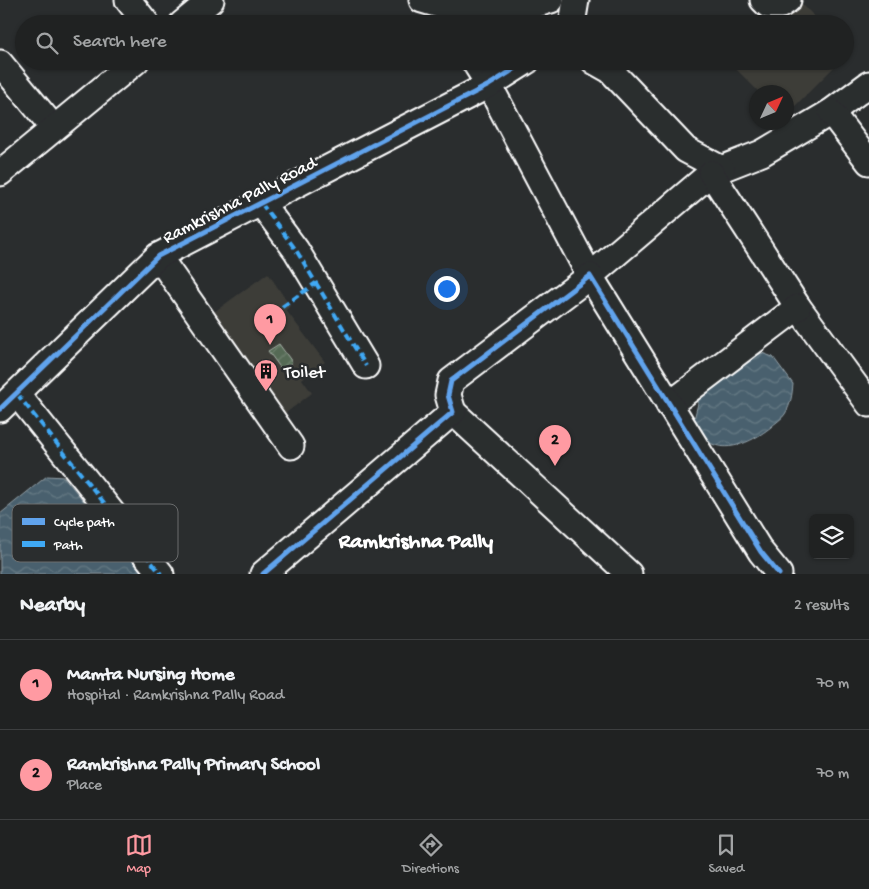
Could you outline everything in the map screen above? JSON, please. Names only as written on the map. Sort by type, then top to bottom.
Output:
[{"type":"street","points":[[128,0],[140,15]]},
{"type":"street","points":[[193,15],[211,0]]},
{"type":"street","points":[[440,10],[477,11],[534,5],[550,0]]},
{"type":"street","points":[[574,15],[576,0]]},
{"type":"street","points":[[762,0],[768,5],[781,5],[788,0]]},
{"type":"street","points":[[477,11],[487,15]]},
{"type":"street","points":[[0,63],[53,127]]},
{"type":"street","points":[[0,173],[53,127],[125,70]]},
{"type":"street","points":[[479,70],[590,276],[761,552],[779,574]]},
{"type":"street","name":"Ramkrishna Pally Road","points":[[8,401],[158,256],[488,85],[512,70]]},
{"type":"street","points":[[610,70],[686,150],[717,171],[798,307],[869,404]]},
{"type":"street","points":[[629,574],[453,412],[448,395],[451,381],[590,276],[717,171],[762,152],[831,112],[869,84]]},
{"type":"street","points":[[831,112],[869,162]]},
{"type":"street","points":[[261,203],[296,250],[366,366]]},
{"type":"street","points":[[158,256],[291,446]]},
{"type":"street","points":[[669,405],[798,307]]},
{"type":"street","points":[[8,401],[99,504]]},
{"type":"street","points":[[263,574],[453,412]]},
{"type":"street","points":[[150,562],[161,574]]},
{"type":"shaded area","points":[[798,0],[813,15],[782,15]]},
{"type":"shaded area","points":[[737,70],[831,70],[794,107],[794,85],[752,85]]},
{"type":"shaded area","points":[[268,273],[290,306],[286,310],[325,362],[302,379],[312,393],[282,416],[207,317]]},
{"type":"green space","points":[[279,344],[292,362],[282,370],[268,351]]},
{"type":"water","points":[[762,353],[773,357],[793,384],[789,407],[785,414],[771,427],[751,440],[729,446],[719,446],[709,442],[700,435],[693,424],[701,391],[725,370]]},
{"type":"water","points":[[47,476],[64,477],[86,504],[12,504]]},
{"type":"water","points":[[12,504],[12,562],[133,562],[143,574],[0,574],[0,514]]},
{"type":"marked path","points":[[261,203],[296,250],[366,366]]},
{"type":"marked path","points":[[282,307],[316,283]]},
{"type":"marked path","points":[[17,394],[105,504]]},
{"type":"marked path","points":[[151,562],[161,574]]},
{"type":"cycle path","points":[[0,409],[158,256],[489,85],[513,70]]},
{"type":"cycle path","points":[[263,574],[453,412],[448,395],[451,381],[590,276],[761,552],[779,574]]},
{"type":"place","name":"Mamta Nursing Home","points":[[270,345]]},
{"type":"place","name":"Toilet","points":[[266,392]]},
{"type":"place","name":"Ramkrishna Pally Primary School","points":[[555,466]]},
{"type":"district","name":"Ramkrishna Pally","points":[[416,539]]}]
